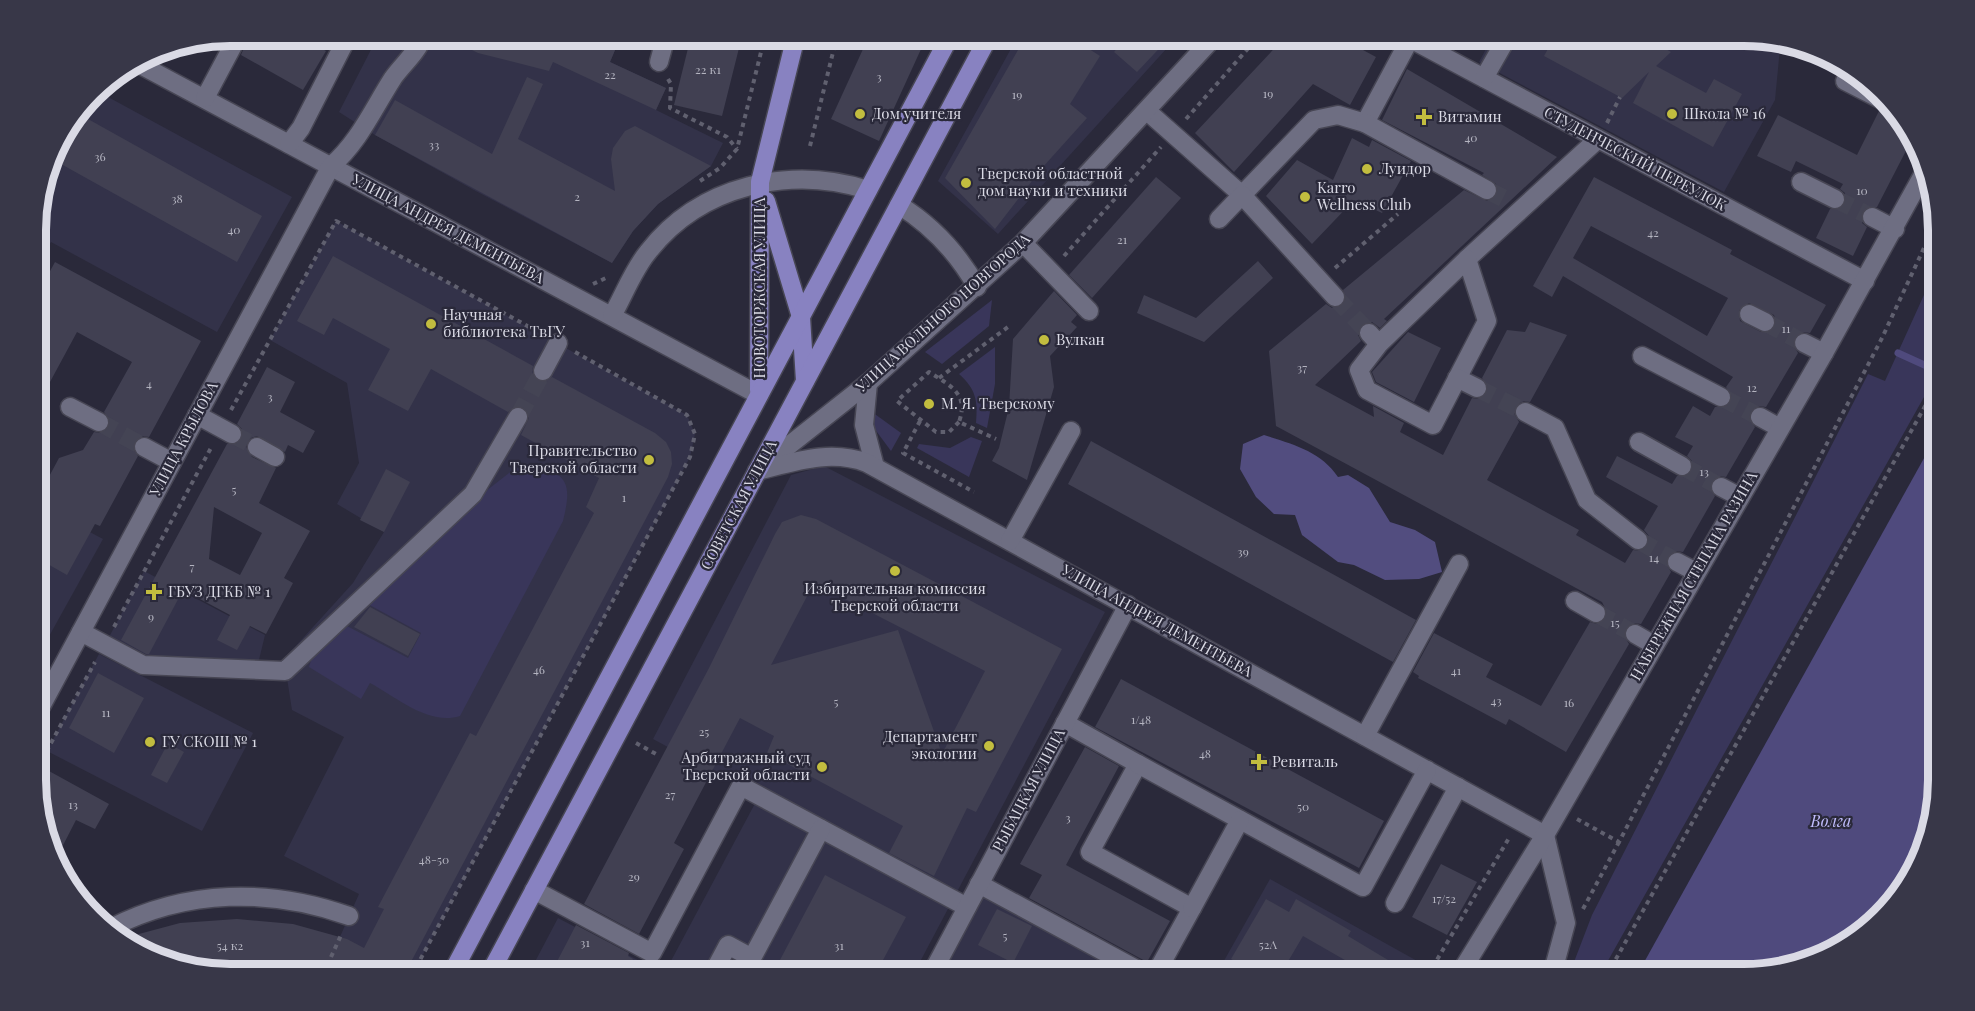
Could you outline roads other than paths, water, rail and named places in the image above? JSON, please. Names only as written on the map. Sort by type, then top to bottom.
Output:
[{"type":"main road","name":"СОВЕТСКАЯ УЛИЦА","points":[[495,964],[982,46]]},
{"type":"main road","name":"НОВОТОРЖСКАЯ УЛИЦА","points":[[759,395],[760,182],[793,47]]},
{"type":"main road","points":[[457,964],[944,47]]},
{"type":"main road","name":"НОВОТОРЖСКАЯ УЛИЦА","points":[[760,182],[801,317],[805,381]]},
{"type":"street","name":"УЛИЦА ВОЛЬНОГО НОВГОРОДА","points":[[757,471],[868,383],[1023,243],[1206,46]]},
{"type":"street","points":[[1365,123],[1402,46]]},
{"type":"street","name":"СТУДЕНЧЕСКИЙ ПЕРЕУЛОК","points":[[1424,46],[1865,281]]},
{"type":"street","points":[[1484,78],[1502,46]]},
{"type":"street","points":[[205,98],[232,47]]},
{"type":"street","points":[[289,144],[301,128],[343,47]]},
{"type":"street","name":"УЛИЦА КРЫЛОВА","points":[[46,695],[331,166],[347,153],[394,76],[419,47]]},
{"type":"street","points":[[659,63],[663,47]]},
{"type":"street","name":"УЛИЦА АНДРЕЯ ДЕМЕНТЬЕВА","points":[[145,67],[759,395]]},
{"type":"street","points":[[1845,81],[1864,90]]},
{"type":"street","points":[[1147,111],[1242,195],[1335,297]]},
{"type":"street","points":[[1219,219],[1314,120],[1338,115],[1365,123],[1487,190]]},
{"type":"street","points":[[1467,259],[1487,321],[1433,425],[1367,390],[1359,370],[1374,339],[1467,259],[1516,205],[1598,139]]},
{"type":"street","name":"НАБЕРЕЖНАЯ СТЕПАНА РАЗИНА","points":[[1466,964],[1545,834],[1824,354],[1921,179]]},
{"type":"street","points":[[612,316],[646,253],[665,232],[712,200],[760,182],[819,180],[868,190]]},
{"type":"street","points":[[1802,182],[1835,199]]},
{"type":"street","points":[[899,205],[926,224],[945,242],[977,286]]},
{"type":"street","points":[[1872,217],[1895,229]]},
{"type":"street","points":[[1023,243],[1089,311]]},
{"type":"street","points":[[543,372],[558,343]]},
{"type":"street","points":[[1804,343],[1824,354]]},
{"type":"street","points":[[1642,356],[1721,397]]},
{"type":"street","points":[[1457,378],[1477,388]]},
{"type":"street","points":[[868,383],[864,425],[875,466]]},
{"type":"street","points":[[70,406],[99,422]]},
{"type":"street","points":[[1525,412],[1555,428],[1587,500],[1638,540]]},
{"type":"street","points":[[197,415],[232,434]]},
{"type":"street","points":[[81,632],[143,665],[285,670],[472,494],[518,417]]},
{"type":"street","points":[[1760,417],[1780,428]]},
{"type":"street","points":[[1010,541],[1071,431]]},
{"type":"street","points":[[1639,442],[1682,466]]},
{"type":"street","points":[[144,447],[172,462]]},
{"type":"street","points":[[257,447],[275,457]]},
{"type":"street","name":"УЛИЦА АНДРЕЯ ДЕМЕНТЬЕВА","points":[[757,471],[832,456],[850,457],[875,466],[1545,834]]},
{"type":"street","points":[[1721,487],[1740,497]]},
{"type":"street","points":[[1677,562],[1696,572]]},
{"type":"street","points":[[1365,736],[1459,564]]},
{"type":"street","points":[[1575,601],[1596,613]]},
{"type":"street","name":"РЫБАЦКАЯ УЛИЦА","points":[[937,964],[1128,605]]},
{"type":"street","points":[[1635,634],[1654,645]]},
{"type":"street","points":[[1065,723],[1363,887],[1427,770]]},
{"type":"street","points":[[1138,764],[1090,852],[1192,908]]},
{"type":"street","points":[[534,890],[652,953],[741,786],[967,907]]},
{"type":"street","points":[[1395,903],[1458,787]]},
{"type":"street","points":[[1161,964],[1240,820]]},
{"type":"street","points":[[718,964],[728,945],[752,958],[821,829]]},
{"type":"street","points":[[1545,834],[1566,923],[1555,964]]},
{"type":"street","points":[[980,884],[1127,964]]},
{"type":"street","points":[[116,925],[179,902],[236,895],[282,898],[349,916]]},
{"type":"water","name":"Волга","points":[[1928,451],[1927,805],[1919,840],[1910,862],[1898,883],[1866,919],[1847,934],[1804,955],[1757,964],[1643,964]]},
{"type":"waterway","points":[[1898,353],[1928,367]]},
{"type":"tunnel","points":[[1487,190],[1509,201]]},
{"type":"tunnel","points":[[1835,199],[1872,217]]},
{"type":"tunnel","points":[[1335,297],[1369,333]]},
{"type":"tunnel","points":[[1765,322],[1804,343]]},
{"type":"tunnel","points":[[518,417],[543,371]]},
{"type":"tunnel","points":[[1477,388],[1525,412]]},
{"type":"tunnel","points":[[1721,397],[1760,417]]},
{"type":"tunnel","points":[[99,422],[144,447]]},
{"type":"tunnel","points":[[232,434],[257,447]]},
{"type":"tunnel","points":[[1682,466],[1721,487]]},
{"type":"tunnel","points":[[1638,540],[1677,562]]},
{"type":"tunnel","points":[[1596,613],[1635,634]]},
{"type":"place","name":"Дом учителя","points":[[860,114]]},
{"type":"place","name":"Школа № 16","points":[[1672,114]]},
{"type":"place","name":"Витамин","points":[[1424,117]]},
{"type":"place","name":"Луидор","points":[[1367,169]]},
{"type":"place","name":"Тверской областной дом науки и техники","points":[[966,183]]},
{"type":"place","name":"Karro Wellness Club","points":[[1305,197]]},
{"type":"place","name":"Научная библиотека ТвГУ","points":[[431,324]]},
{"type":"place","name":"Вулкан","points":[[1044,340]]},
{"type":"place","name":"М. Я. Тверскому","points":[[929,404]]},
{"type":"place","name":"Правительство Тверской области","points":[[649,460]]},
{"type":"place","name":"Избирательная комиcсия Тверской области","points":[[895,571]]},
{"type":"place","name":"ГБУЗ ДГКБ № 1","points":[[154,592]]},
{"type":"place","name":"ГУ СКОШ № 1","points":[[150,742]]},
{"type":"place","name":"Департамент экологии","points":[[989,746]]},
{"type":"place","name":"Ревиталь","points":[[1259,762]]},
{"type":"place","name":"Арбитражный суд Тверской области","points":[[822,767]]}]
